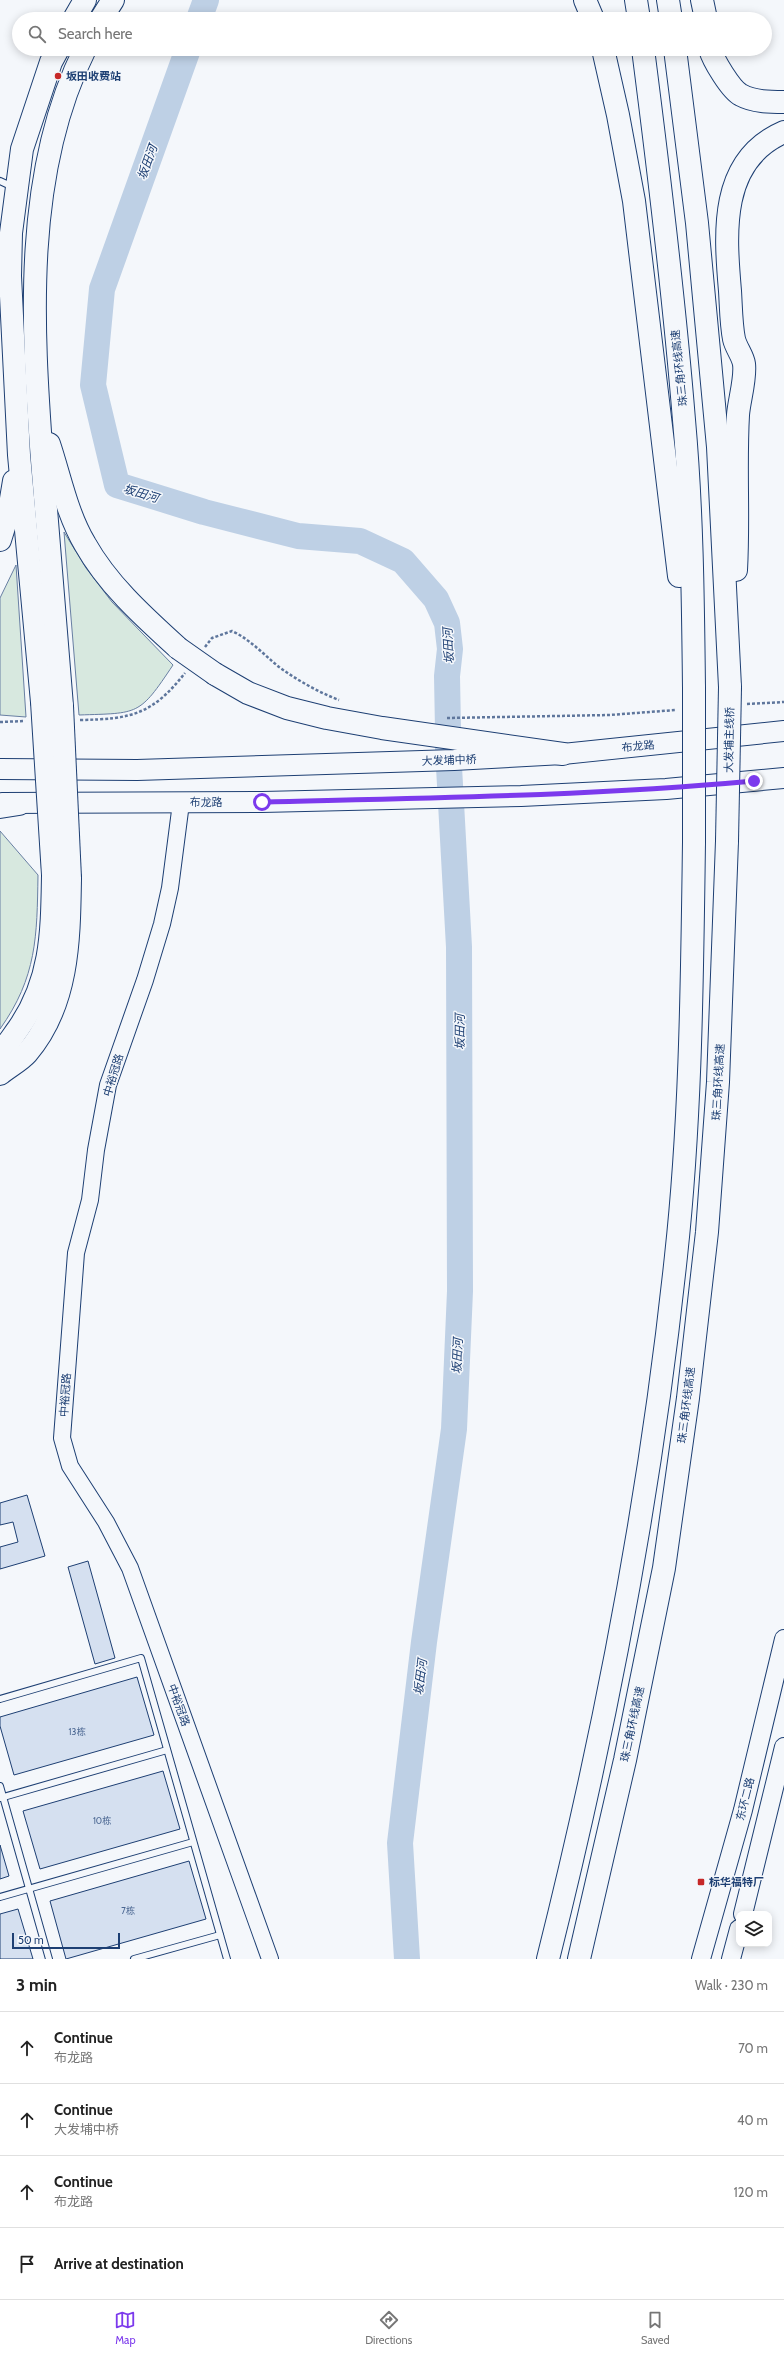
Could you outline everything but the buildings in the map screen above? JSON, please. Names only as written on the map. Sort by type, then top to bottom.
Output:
[{"type":"highway","points":[[78,12],[85,0]]},
{"type":"highway","points":[[105,12],[113,0]]},
{"type":"highway","points":[[585,0],[590,12]]},
{"type":"highway","points":[[636,0],[638,12]]},
{"type":"highway","points":[[668,0],[670,12]]},
{"type":"highway","points":[[702,0],[705,12]]},
{"type":"highway","points":[[52,704],[19,455],[10,276],[8,185],[54,56]]},
{"type":"highway","points":[[0,1074],[27,1054],[49,1018],[63,980],[70,929],[62,877],[52,704],[34,297],[39,229],[49,155],[72,76],[82,56]]},
{"type":"highway","points":[[605,56],[618,115],[634,201],[680,579],[694,632]]},
{"type":"highway","name":"珠三角环线高速","points":[[548,1959],[576,1846],[626,1608],[651,1452],[676,1255],[690,1075],[694,842],[694,632],[684,422],[661,188],[644,56]]},
{"type":"highway","points":[[676,56],[697,223],[718,447],[730,687]]},
{"type":"highway","points":[[714,56],[724,74],[740,95],[763,102],[784,102]]},
{"type":"highway","points":[[730,687],[739,528],[738,416],[744,365],[734,339],[728,263],[728,212],[732,191],[742,167],[756,151],[774,136],[784,132]]},
{"type":"highway","points":[[38,410],[70,509],[84,544],[112,583],[145,618],[178,648],[215,674],[248,693],[287,708],[327,718],[382,728],[563,754]]},
{"type":"highway","points":[[0,540],[9,511],[19,455]]},
{"type":"highway","name":"大发埔主线桥","points":[[728,841],[730,687]]},
{"type":"highway","name":"珠三角环线高速","points":[[580,1959],[625,1760],[664,1568],[687,1406],[707,1232],[718,1082],[728,841]]},
{"type":"highway","points":[[0,1051],[5,1047],[26,1017],[43,978],[52,937],[62,877]]},
{"type":"main road","name":"布龙路","points":[[492,758],[563,754],[784,731]]},
{"type":"main road","name":"大发埔中桥","points":[[0,769],[137,770],[492,758]]},
{"type":"main road","points":[[754,781],[784,778]]},
{"type":"main road","name":"布龙路","points":[[6,805],[492,797],[666,789],[754,781]]},
{"type":"main road","points":[[754,781],[784,792]]},
{"type":"main road","name":"东环二路","points":[[701,1959],[743,1810],[784,1638]]},
{"type":"main road","points":[[744,1911],[784,1747]]},
{"type":"main road","points":[[731,1959],[736,1940]]},
{"type":"street","name":"中裕冠路","points":[[181,803],[170,888],[162,924],[145,980],[108,1085],[96,1150],[90,1200],[76,1253],[62,1438],[70,1466],[106,1522],[130,1568],[270,1959]]},
{"type":"lane","points":[[0,1699],[141,1658],[227,1959]]},
{"type":"lane","points":[[2,1798],[167,1750]]},
{"type":"lane","points":[[0,1786],[2,1798],[49,1959]]},
{"type":"lane","points":[[0,1897],[193,1842]]},
{"type":"lane","points":[[134,1959],[220,1934]]},
{"type":"path","points":[[744,704],[784,702]]},
{"type":"path","points":[[473,718],[610,714],[681,709]]},
{"type":"shaded area","points":[[64,532],[86,568],[112,602],[173,665],[162,682],[144,703],[126,712],[114,714],[79,715]]},
{"type":"shaded area","points":[[16,565],[26,717],[0,715],[0,598]]},
{"type":"shaded area","points":[[0,831],[38,875],[35,937],[28,974],[12,1010],[0,1029]]},
{"type":"waterway","name":"坂田河","points":[[202,12],[206,0]]},
{"type":"waterway","name":"坂田河","points":[[185,56],[102,289],[93,385],[117,485],[204,512],[298,536],[360,541],[403,561],[436,599],[447,623],[450,649],[447,676],[448,730]]},
{"type":"waterway","name":"坂田河","points":[[407,1959],[400,1843],[424,1642],[454,1429],[460,1291],[459,947],[448,749]]},
{"type":"place","name":"坂田收费站","points":[[58,76]]},
{"type":"place","name":"标华福特厂","points":[[701,1882]]},
{"type":"route","points":[[262,802],[521,796],[666,789],[754,781]]}]
